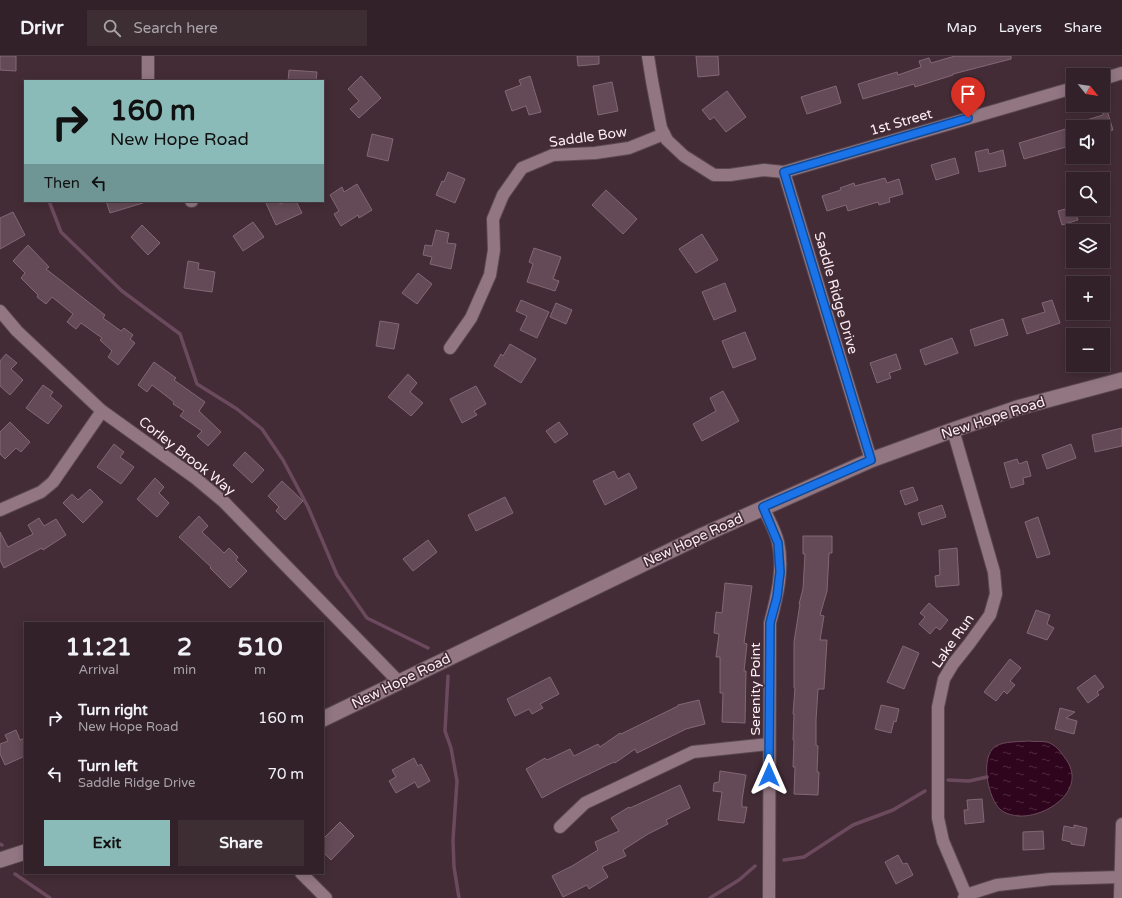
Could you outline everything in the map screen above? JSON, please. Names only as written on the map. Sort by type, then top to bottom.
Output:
[{"type":"street","points":[[148,56],[148,80]]},
{"type":"street","points":[[648,56],[661,128],[667,140],[684,156],[714,175],[730,176],[764,170],[784,172]]},
{"type":"street","points":[[1110,77],[1122,73]]},
{"type":"street","name":"1st Street","points":[[784,172],[1066,90]]},
{"type":"street","name":"Saddle Bow","points":[[450,348],[471,318],[490,275],[494,250],[493,219],[502,194],[522,168],[552,155],[595,153],[629,148],[664,134]]},
{"type":"street","name":"Saddle Ridge Drive","points":[[784,172],[871,460]]},
{"type":"street","name":"Corley Brook Way","points":[[0,311],[17,331],[102,411],[194,476],[224,502],[399,682]]},
{"type":"street","name":"New Hope Road","points":[[324,719],[556,605],[763,507],[871,460],[1017,408],[1122,380]]},
{"type":"street","points":[[0,510],[41,492],[53,482],[102,411]]},
{"type":"street","name":"Lake Run","points":[[953,430],[994,572],[996,594],[990,614],[953,664],[944,679],[938,707],[938,818],[943,841],[965,897]]},
{"type":"street","name":"Serenity Point","points":[[763,507],[778,543],[780,572],[777,597],[770,623],[769,898]]},
{"type":"street","points":[[560,827],[585,802],[693,752],[770,744]]},
{"type":"street","points":[[1120,898],[1122,824]]},
{"type":"street","points":[[0,860],[24,852]]},
{"type":"street","points":[[303,874],[326,898]]},
{"type":"street","points":[[965,897],[997,885],[1051,879],[1121,876]]},
{"type":"water","points":[[1029,741],[1047,742],[1058,748],[1071,769],[1072,780],[1068,791],[1052,807],[1029,815],[1011,815],[1001,810],[996,805],[992,797],[987,778],[988,759],[991,751],[1000,744]]},
{"type":"building","points":[[0,56],[16,56],[16,71],[0,70]]},
{"type":"building","points":[[577,56],[599,56],[599,64],[578,66]]},
{"type":"building","points":[[696,56],[718,56],[719,75],[698,77]]},
{"type":"building","points":[[955,56],[1011,56],[1011,59],[953,74],[915,87],[914,84],[863,99],[858,84],[897,72],[898,75],[921,67],[919,61],[929,58],[931,63]]},
{"type":"building","points":[[289,70],[317,72],[316,80],[288,80]]},
{"type":"building","points":[[361,76],[381,98],[359,118],[350,109],[359,101],[348,89]]},
{"type":"building","points":[[530,76],[541,112],[529,115],[526,106],[512,111],[505,91],[521,85],[519,80]]},
{"type":"building","points":[[612,82],[618,111],[598,115],[593,86]]},
{"type":"building","points":[[836,86],[841,103],[807,114],[801,97]]},
{"type":"building","points":[[727,91],[746,117],[726,132],[714,117],[710,120],[702,110]]},
{"type":"building","points":[[1103,112],[1107,112],[1110,120],[1086,120],[1103,115]]},
{"type":"building","points":[[1110,120],[1113,130],[1110,131]]},
{"type":"building","points":[[1066,129],[1066,147],[1024,159],[1019,143]]},
{"type":"building","points":[[372,134],[393,139],[388,161],[367,156]]},
{"type":"building","points":[[988,149],[989,154],[1003,150],[1006,166],[979,172],[975,152]]},
{"type":"building","points":[[955,158],[959,173],[936,180],[931,165]]},
{"type":"building","points":[[448,172],[465,179],[455,203],[436,195]]},
{"type":"building","points":[[885,178],[887,183],[899,179],[903,194],[889,198],[890,202],[879,205],[878,202],[848,211],[846,205],[827,211],[822,196],[841,190],[840,188],[854,183],[855,186]]},
{"type":"building","points":[[357,184],[372,210],[359,218],[358,215],[341,226],[334,214],[339,211],[330,195],[342,187],[344,192]]},
{"type":"building","points":[[606,190],[637,219],[623,234],[592,205]]},
{"type":"building","points":[[106,202],[143,203],[110,213]]},
{"type":"building","points":[[265,202],[279,202],[280,204],[285,202],[296,202],[302,213],[276,225]]},
{"type":"building","points":[[1066,209],[1066,216],[1076,216],[1078,220],[1062,225],[1058,211]]},
{"type":"building","points":[[13,212],[25,235],[0,249],[0,218]]},
{"type":"building","points":[[253,222],[264,237],[243,251],[233,236]]},
{"type":"building","points":[[142,225],[160,243],[148,255],[131,237]]},
{"type":"building","points":[[436,230],[449,233],[447,243],[456,244],[451,269],[430,264],[432,257],[423,255],[425,245],[432,246]]},
{"type":"building","points":[[702,234],[718,260],[696,273],[679,249]]},
{"type":"building","points":[[28,245],[49,267],[46,269],[105,315],[103,318],[121,331],[124,328],[133,335],[130,339],[135,343],[118,365],[108,357],[112,351],[100,340],[102,338],[81,323],[76,329],[67,322],[73,314],[52,297],[46,304],[37,297],[38,295],[21,278],[25,273],[13,261]]},
{"type":"building","points":[[534,248],[561,257],[553,279],[559,281],[555,291],[527,282],[533,264],[529,262]]},
{"type":"building","points":[[188,261],[199,263],[198,269],[215,272],[212,292],[184,288]]},
{"type":"building","points":[[418,273],[432,284],[417,304],[402,293]]},
{"type":"building","points":[[725,283],[736,311],[714,320],[702,292]]},
{"type":"building","points":[[521,300],[549,312],[537,338],[520,330],[527,316],[516,311]]},
{"type":"building","points":[[1052,300],[1060,323],[1027,334],[1022,319],[1045,312],[1042,303]]},
{"type":"building","points":[[556,303],[572,310],[566,324],[550,317]]},
{"type":"building","points":[[1003,319],[1008,335],[975,346],[970,330]]},
{"type":"building","points":[[380,321],[399,324],[394,349],[376,346]]},
{"type":"building","points":[[745,332],[756,359],[733,368],[722,341]]},
{"type":"building","points":[[952,338],[958,353],[925,365],[920,350]]},
{"type":"building","points":[[510,344],[536,359],[521,383],[494,366],[501,354],[503,356]]},
{"type":"building","points":[[6,354],[17,363],[11,369],[23,380],[10,395],[0,386],[0,361]]},
{"type":"building","points":[[896,354],[901,369],[889,373],[891,378],[877,383],[870,363]]},
{"type":"building","points":[[154,362],[176,378],[174,380],[205,402],[199,411],[221,432],[208,446],[197,436],[202,431],[180,416],[184,411],[173,404],[174,402],[152,385],[147,392],[138,385]]},
{"type":"building","points":[[408,374],[417,383],[410,392],[423,403],[411,416],[388,397]]},
{"type":"building","points":[[43,385],[53,392],[50,396],[62,406],[48,424],[26,408]]},
{"type":"building","points":[[476,386],[486,404],[474,411],[477,415],[462,423],[450,399]]},
{"type":"building","points":[[723,391],[739,421],[702,441],[693,424],[716,411],[710,398]]},
{"type":"building","points":[[10,422],[30,442],[21,452],[16,448],[5,459],[0,454],[0,432]]},
{"type":"building","points":[[559,422],[568,434],[555,443],[546,431]]},
{"type":"building","points":[[1122,428],[1122,446],[1095,452],[1092,435]]},
{"type":"building","points":[[114,444],[124,452],[120,457],[134,467],[121,484],[97,467]]},
{"type":"building","points":[[1071,444],[1076,458],[1047,469],[1042,455]]},
{"type":"building","points":[[245,452],[264,470],[252,483],[233,465]]},
{"type":"building","points":[[1017,459],[1019,464],[1027,461],[1031,476],[1023,478],[1024,484],[1011,488],[1004,463]]},
{"type":"building","points":[[614,471],[618,479],[629,473],[637,488],[605,505],[593,481]]},
{"type":"building","points":[[155,478],[164,487],[159,493],[169,503],[157,517],[137,499]]},
{"type":"building","points":[[282,481],[303,501],[285,520],[276,511],[279,507],[268,496]]},
{"type":"building","points":[[913,487],[918,500],[905,505],[900,491]]},
{"type":"building","points":[[90,489],[103,502],[83,523],[63,503],[72,494],[78,500]]},
{"type":"building","points":[[505,497],[513,513],[476,531],[468,515]]},
{"type":"building","points":[[942,505],[946,517],[922,525],[918,513]]},
{"type":"building","points":[[199,516],[208,526],[202,532],[224,553],[229,548],[238,557],[236,560],[247,571],[230,588],[210,568],[211,567],[179,537]]},
{"type":"building","points":[[1038,517],[1050,554],[1037,558],[1025,522]]},
{"type":"building","points":[[39,518],[44,526],[56,519],[66,535],[43,550],[42,548],[4,568],[0,560],[0,532],[8,547],[33,534],[28,525]]},
{"type":"building","points":[[803,536],[832,536],[832,553],[829,553],[827,591],[820,615],[824,616],[820,640],[827,640],[824,689],[818,689],[816,720],[816,745],[818,746],[817,772],[819,772],[818,795],[794,794],[794,642],[799,604],[803,589],[805,554],[803,554]]},
{"type":"building","points":[[428,540],[437,552],[413,571],[403,559]]},
{"type":"building","points":[[957,548],[959,585],[936,587],[935,576],[940,575],[939,550]]},
{"type":"building","points":[[725,583],[752,586],[744,643],[747,644],[744,671],[746,671],[745,723],[722,722],[723,693],[720,693],[720,657],[716,657],[719,634],[714,633],[716,612],[722,613]]},
{"type":"building","points":[[929,603],[948,620],[940,630],[936,627],[930,634],[919,624],[925,617],[920,613]]},
{"type":"building","points":[[1036,610],[1050,615],[1047,624],[1054,628],[1047,640],[1027,633]]},
{"type":"building","points":[[903,646],[919,653],[904,689],[887,682]]},
{"type":"building","points":[[1010,659],[1021,668],[1010,681],[1015,685],[1007,694],[1004,691],[996,701],[984,692]]},
{"type":"building","points":[[1095,675],[1104,687],[1097,692],[1099,695],[1088,703],[1077,688]]},
{"type":"building","points":[[550,677],[559,694],[540,704],[543,708],[532,714],[529,709],[515,716],[507,699]]},
{"type":"building","points":[[699,700],[705,724],[686,729],[637,753],[635,749],[615,763],[614,762],[542,798],[526,769],[545,758],[547,760],[570,749],[574,756],[598,744],[600,747],[620,733],[621,734],[678,705]]},
{"type":"building","points":[[881,705],[899,709],[896,722],[894,721],[891,733],[875,729]]},
{"type":"building","points":[[1060,708],[1075,712],[1066,718],[1077,721],[1074,734],[1055,729]]},
{"type":"building","points":[[16,730],[20,740],[24,738],[24,756],[5,765],[0,754],[0,744],[8,741],[5,735]]},
{"type":"building","points":[[414,758],[418,766],[421,764],[430,781],[418,788],[415,782],[396,793],[389,781],[396,777],[392,770]]},
{"type":"building","points":[[720,771],[746,775],[742,800],[742,807],[747,807],[744,823],[718,820],[722,792],[713,791],[714,783],[719,782]]},
{"type":"building","points":[[680,785],[690,808],[666,820],[668,824],[648,834],[623,850],[626,856],[602,867],[608,877],[589,889],[587,885],[563,897],[552,876],[598,850],[595,842],[619,831],[611,818],[629,807],[630,808]]},
{"type":"building","points":[[982,799],[984,822],[965,824],[964,810],[968,810],[967,800]]},
{"type":"building","points":[[340,822],[354,836],[331,860],[324,853],[324,838]]},
{"type":"building","points":[[1074,825],[1087,828],[1084,846],[1071,844],[1071,842],[1062,840],[1064,826],[1074,828]]},
{"type":"building","points":[[1043,831],[1044,849],[1023,850],[1023,832]]},
{"type":"building","points":[[898,855],[903,864],[907,863],[913,875],[896,884],[885,862]]},
{"type":"waterway","points":[[49,202],[61,232],[122,291],[180,334],[197,384],[237,409],[262,429],[283,460],[308,507],[337,575],[367,618],[428,648]]},
{"type":"waterway","points":[[448,676],[445,731],[451,748],[457,781],[453,840],[454,867],[459,898]]},
{"type":"waterway","points":[[948,780],[969,781],[987,777]]},
{"type":"waterway","points":[[784,860],[804,857],[853,825],[893,810],[925,791]]},
{"type":"waterway","points":[[710,898],[739,880],[755,866]]},
{"type":"waterway","points":[[15,874],[50,898]]},
{"type":"route","points":[[769,775],[770,623],[777,597],[780,572],[778,543],[763,507],[871,460],[789,184],[784,172],[968,118]]}]
